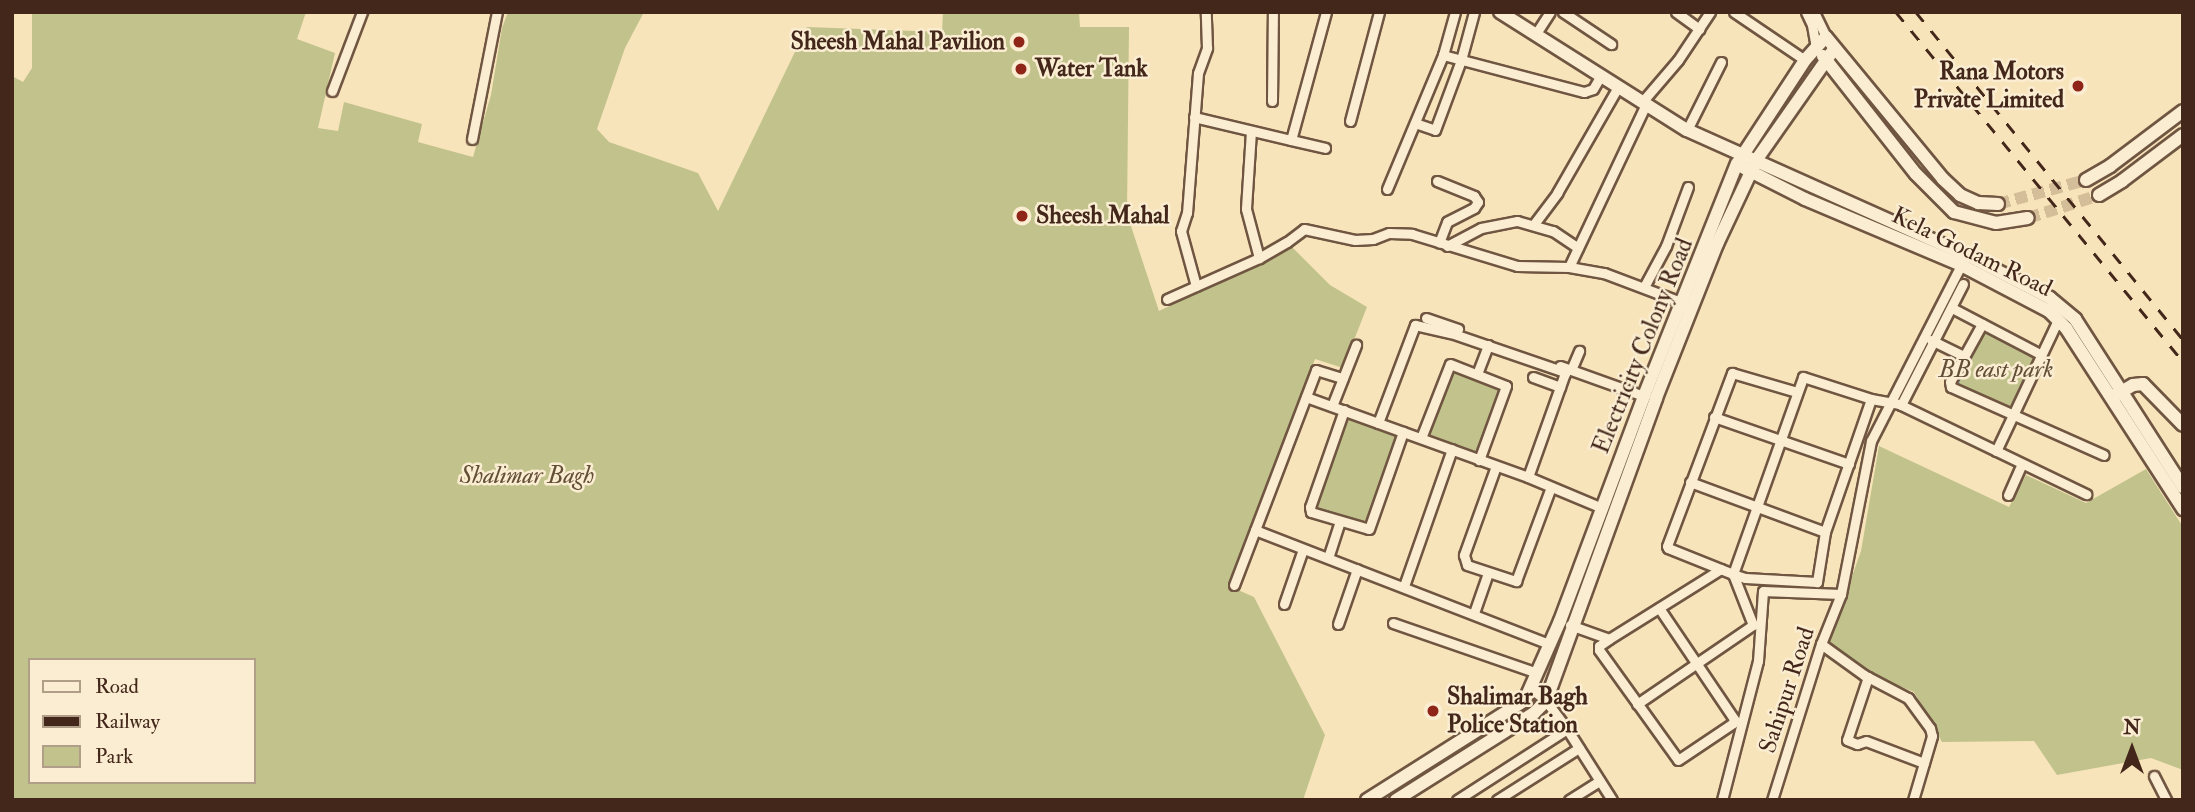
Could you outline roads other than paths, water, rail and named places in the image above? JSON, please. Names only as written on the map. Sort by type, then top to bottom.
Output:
[{"type":"street","points":[[332,91],[362,12]]},
{"type":"street","points":[[471,139],[497,12]]},
{"type":"street","points":[[1196,286],[1181,237],[1187,213],[1198,73],[1206,54],[1206,12]]},
{"type":"street","points":[[1272,101],[1273,12]]},
{"type":"street","points":[[1291,140],[1326,12]]},
{"type":"street","points":[[1350,121],[1379,12]]},
{"type":"street","points":[[1387,189],[1443,55],[1455,12]]},
{"type":"street","points":[[1415,123],[1435,130],[1461,60],[1474,12]]},
{"type":"street","points":[[1500,12],[1687,130],[1740,159]]},
{"type":"street","points":[[1535,35],[1550,12]]},
{"type":"street","points":[[1563,12],[1611,44]]},
{"type":"street","points":[[1676,12],[1699,29]]},
{"type":"street","points":[[1569,267],[1644,103],[1678,60],[1710,12]]},
{"type":"street","points":[[1734,12],[1805,60]]},
{"type":"street","points":[[1806,12],[1812,24],[1816,47],[1826,61],[1916,174],[1954,212],[1996,223],[2028,218]]},
{"type":"street","points":[[1814,12],[1834,49],[1942,179],[1960,195],[1978,203],[1998,204]]},
{"type":"street","name":"Electricity Colony Road","points":[[1546,701],[1740,159],[1805,60],[1826,37]]},
{"type":"street","name":"Electricity Colony Road","points":[[1531,688],[1560,621],[1644,396],[1687,304],[1757,159],[1834,49]]},
{"type":"street","points":[[1443,55],[1584,92],[1593,89],[1601,75]]},
{"type":"street","points":[[1687,130],[1721,62]]},
{"type":"street","points":[[1534,224],[1557,193],[1618,87]]},
{"type":"street","points":[[2086,180],[2110,166],[2183,111]]},
{"type":"street","points":[[1194,117],[1325,148]]},
{"type":"street","points":[[1251,131],[1246,209],[1259,258]]},
{"type":"street","points":[[2099,195],[2183,135]]},
{"type":"street","name":"Kela Godam Road","points":[[1740,159],[1757,159],[1826,194],[2003,271],[2050,298],[2183,487]]},
{"type":"street","name":"Kela Godam Road","points":[[1740,159],[1750,172],[1805,199],[2007,286],[2066,322]]},
{"type":"street","points":[[1437,181],[1474,196],[1478,202],[1474,208],[1449,220],[1443,245]]},
{"type":"street","points":[[1644,288],[1673,230],[1688,187]]},
{"type":"street","points":[[1443,245],[1499,222],[1534,224],[1553,231],[1578,248]]},
{"type":"street","points":[[1167,299],[1259,258],[1304,229],[1355,240],[1401,232],[1517,266],[1569,267],[1604,274],[1687,304]]},
{"type":"street","name":"Sahipur Road","points":[[1772,800],[1821,645],[1841,594],[1871,441],[1961,265]]},
{"type":"street","points":[[1901,405],[1963,284]]},
{"type":"street","points":[[1952,308],[2040,354]]},
{"type":"street","points":[[1426,318],[1644,396]]},
{"type":"street","points":[[1996,451],[2040,354],[2066,322]]},
{"type":"street","points":[[1378,423],[1415,324],[1563,371],[1560,387],[1528,477]]},
{"type":"street","points":[[1982,324],[1950,382],[1951,387],[2104,455]]},
{"type":"street","points":[[1925,337],[1964,356]]},
{"type":"street","points":[[1332,406],[1356,345]]},
{"type":"street","points":[[1477,374],[1488,345]]},
{"type":"street","points":[[1571,370],[1578,351]]},
{"type":"street","points":[[1421,438],[1449,365],[1477,374],[1506,386],[1479,460]]},
{"type":"street","points":[[1234,586],[1317,370],[1343,378]]},
{"type":"street","points":[[1797,393],[1733,372],[1667,546],[1732,574],[1751,579],[1816,583],[1825,531],[1871,399]]},
{"type":"street","points":[[1533,377],[1560,387]]},
{"type":"street","points":[[1637,704],[1753,625],[1732,574],[1802,377],[1871,399],[1901,405],[2086,494]]},
{"type":"street","points":[[2116,395],[2138,383],[2143,384],[2183,425]]},
{"type":"street","name":"Kela Godam Road","points":[[2116,395],[2183,509]]},
{"type":"street","points":[[1306,397],[1528,477],[1602,508]]},
{"type":"street","points":[[1344,410],[1309,509],[1340,521],[1368,529],[1403,432]]},
{"type":"street","points":[[1714,417],[1849,464]]},
{"type":"street","points":[[1404,586],[1452,449]]},
{"type":"street","points":[[2008,495],[2022,464]]},
{"type":"street","points":[[1496,466],[1463,559],[1467,565],[1516,581],[1551,487]]},
{"type":"street","points":[[1690,482],[1825,531]]},
{"type":"street","points":[[1328,558],[1340,521]]},
{"type":"street","points":[[1255,530],[1549,644]]},
{"type":"street","points":[[1284,604],[1303,549]]},
{"type":"street","points":[[1338,624],[1357,569]]},
{"type":"street","points":[[1659,608],[1734,719],[1676,761],[1599,650],[1599,646],[1609,639],[1721,569]]},
{"type":"street","points":[[1474,613],[1488,573]]},
{"type":"street","points":[[1721,800],[1758,661],[1763,591],[1841,594]]},
{"type":"street","points":[[1560,621],[1609,639]]},
{"type":"street","points":[[1394,623],[1537,673]]},
{"type":"street","points":[[1821,645],[1868,677],[1908,698],[1924,720],[1931,736],[1913,800]]},
{"type":"street","points":[[1868,677],[1847,740],[1857,744],[1866,741],[1924,763]]},
{"type":"street","points":[[1367,800],[1525,700],[1531,688],[1546,701],[1567,729],[1612,800]]},
{"type":"street","points":[[1396,800],[1534,713],[1546,701]]},
{"type":"street","points":[[1457,800],[1567,729]]},
{"type":"street","points":[[1497,800],[1579,748]]},
{"type":"street","points":[[1436,756],[1444,769]]},
{"type":"street","points":[[2154,776],[2166,800]]},
{"type":"street","points":[[1569,800],[1599,782]]},
{"type":"waterway","points":[[1981,329],[2038,357],[2011,411],[1957,388],[1960,373],[1981,329]]},
{"type":"tunnel","points":[[1998,204],[2086,180]]},
{"type":"tunnel","points":[[2028,218],[2099,195]]},
{"type":"railway","points":[[1896,12],[2183,362]]},
{"type":"railway","points":[[1916,12],[2183,339]]},
{"type":"place","name":"Sheesh Mahal Pavilion","points":[[1019,42]]},
{"type":"place","name":"Water Tank","points":[[1021,69]]},
{"type":"place","name":"Rana Motors Private Limited","points":[[2078,86]]},
{"type":"place","name":"Sheesh Mahal","points":[[1022,216]]},
{"type":"place","name":"Shalimar Bagh Police Station","points":[[1433,711]]},
{"type":"park label","name":"BB east park","points":[[1996,370]]},
{"type":"park label","name":"Shalimar Bagh","points":[[527,476]]}]
